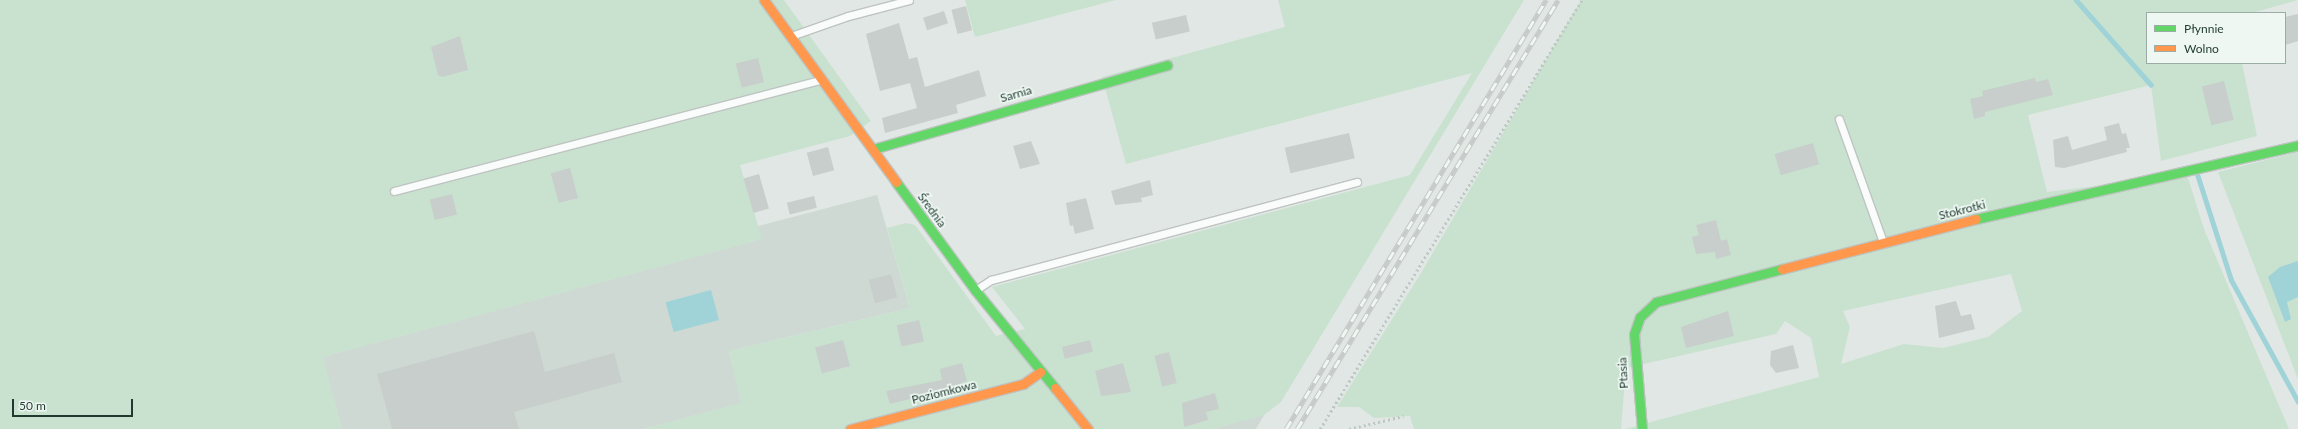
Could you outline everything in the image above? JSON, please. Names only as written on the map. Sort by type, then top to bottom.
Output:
[{"type":"street","name":"Średnia","points":[[764,0],[975,290],[1040,372],[1088,429]]},
{"type":"street","name":"Sarnia","points":[[873,149],[1167,65]]},
{"type":"street","name":"Stokrotki","points":[[1640,317],[1656,302],[1694,290],[1883,242],[2208,163],[2298,145]]},
{"type":"street","name":"Ptasia","points":[[1640,317],[1634,334],[1634,356],[1642,429]]},
{"type":"street","name":"Poziomkowa","points":[[850,429],[1023,384],[1040,372]]},
{"type":"lane","points":[[791,36],[848,16],[909,0]]},
{"type":"lane","points":[[394,192],[822,79]]},
{"type":"lane","points":[[1839,119],[1883,242]]},
{"type":"lane","points":[[975,290],[991,280],[1358,182]]},
{"type":"path","points":[[1320,429],[1582,0]]},
{"type":"path","points":[[1349,429],[1403,416]]},
{"type":"shaded area","points":[[877,195],[910,308],[729,351],[742,403],[644,429],[342,429],[322,357],[761,239],[758,226]]},
{"type":"shaded area","points":[[1264,415],[1256,429],[1212,429],[1240,421]]},
{"type":"green space","points":[[0,0],[784,0],[871,121],[850,136],[740,165],[762,239],[323,357],[342,429],[0,429]]},
{"type":"green space","points":[[965,0],[1116,0],[975,37]]},
{"type":"green space","points":[[1278,0],[1524,0],[1281,402],[1264,415],[1212,429],[644,429],[741,403],[729,351],[910,308],[887,228],[906,223],[915,225],[996,336],[1025,329],[992,287],[1410,175],[1472,73],[1126,164],[1102,77],[1285,27]]},
{"type":"green space","points":[[1581,0],[2298,0],[2256,12],[2146,12],[2146,64],[2242,64],[2257,136],[2161,161],[2151,85],[2028,115],[2047,192],[2187,175],[2204,229],[2289,429],[1625,429],[1819,377],[1811,338],[1785,321],[1776,334],[1626,368],[1621,429],[1414,429],[1410,416],[1374,418],[1359,407],[1337,407],[1421,273]],"holes":[[[2011,274],[2022,311],[1988,337],[1943,348],[1904,344],[1841,364],[1850,327],[1843,311]]]},
{"type":"green space","points":[[2298,152],[2298,379],[2218,172]]},
{"type":"water","points":[[2298,261],[2298,297],[2287,302],[2291,319],[2285,322],[2268,277],[2280,267]]},
{"type":"water","points":[[711,290],[719,320],[674,332],[666,302]]},
{"type":"building","points":[[966,6],[972,30],[957,34],[951,10]]},
{"type":"building","points":[[944,11],[948,23],[927,30],[923,18]]},
{"type":"building","points":[[2298,14],[2298,41],[2286,45],[2286,17]]},
{"type":"building","points":[[1186,15],[1190,32],[1156,39],[1152,23]]},
{"type":"building","points":[[899,23],[909,59],[917,57],[925,87],[979,70],[986,96],[956,105],[958,113],[885,133],[882,118],[917,108],[910,83],[880,91],[866,34]]},
{"type":"building","points":[[460,36],[468,70],[442,77],[438,75],[431,47]]},
{"type":"building","points":[[758,58],[764,82],[742,88],[736,64]]},
{"type":"building","points":[[2035,78],[2036,82],[2048,79],[2053,95],[1985,112],[1985,116],[1974,119],[1970,99],[1983,96],[1982,91]]},
{"type":"building","points":[[2224,81],[2234,120],[2211,125],[2202,87]]},
{"type":"building","points":[[2119,123],[2122,134],[2126,133],[2130,148],[2126,148],[2127,152],[2064,168],[2055,167],[2053,140],[2068,136],[2072,150],[2107,140],[2104,127]]},
{"type":"building","points":[[1349,133],[1355,158],[1291,173],[1285,148]]},
{"type":"building","points":[[1031,141],[1040,164],[1020,169],[1013,146]]},
{"type":"building","points":[[1813,143],[1819,164],[1781,175],[1775,154]]},
{"type":"building","points":[[828,147],[834,170],[813,176],[807,153]]},
{"type":"building","points":[[570,168],[578,198],[559,203],[551,173]]},
{"type":"building","points":[[759,174],[769,209],[754,213],[744,178]]},
{"type":"building","points":[[1150,180],[1153,195],[1141,198],[1142,202],[1115,205],[1111,191]]},
{"type":"building","points":[[452,194],[457,214],[435,220],[430,200]]},
{"type":"building","points":[[814,196],[817,208],[790,214],[787,203]]},
{"type":"building","points":[[1086,198],[1094,229],[1075,234],[1073,225],[1070,226],[1066,203]]},
{"type":"building","points":[[1716,220],[1721,241],[1727,239],[1731,255],[1716,259],[1715,252],[1696,254],[1692,237],[1699,235],[1696,225]]},
{"type":"building","points":[[891,274],[897,297],[875,303],[869,280]]},
{"type":"building","points":[[1956,301],[1961,316],[1971,314],[1975,329],[1939,338],[1935,306]]},
{"type":"building","points":[[1728,311],[1734,336],[1686,348],[1681,327]]},
{"type":"building","points":[[919,320],[924,341],[902,347],[897,325]]},
{"type":"building","points":[[534,331],[545,372],[614,353],[622,382],[514,412],[519,429],[392,429],[377,374]]},
{"type":"building","points":[[843,340],[850,366],[822,374],[815,348]]},
{"type":"building","points":[[1090,340],[1093,352],[1065,359],[1062,347]]},
{"type":"building","points":[[1793,345],[1799,368],[1776,373],[1770,365],[1771,351]]},
{"type":"building","points":[[1169,352],[1177,383],[1162,387],[1154,356]]},
{"type":"building","points":[[962,363],[967,381],[961,383],[961,386],[890,404],[886,391],[942,380],[940,369]]},
{"type":"building","points":[[1123,363],[1131,392],[1101,396],[1095,371]]},
{"type":"building","points":[[1215,393],[1219,409],[1206,412],[1208,420],[1184,427],[1182,403]]},
{"type":"waterway","points":[[2076,0],[2151,85]]},
{"type":"waterway","points":[[2197,174],[2231,280],[2298,402]]},
{"type":"railway","points":[[1286,429],[1546,0]]},
{"type":"railway","points":[[1297,429],[1558,0]]},
{"type":"traffic: fast","points":[[873,149],[1167,65]]},
{"type":"traffic: fast","points":[[1976,219],[2298,145]]},
{"type":"traffic: fast","points":[[896,182],[975,290],[1055,388]]},
{"type":"traffic: fast","points":[[1642,429],[1634,334],[1640,317],[1656,302],[1782,269]]},
{"type":"traffic: slow","points":[[764,0],[896,182]]},
{"type":"traffic: slow","points":[[1782,269],[1976,219]]},
{"type":"traffic: slow","points":[[850,429],[1023,384],[1040,372]]},
{"type":"traffic: slow","points":[[1055,388],[1088,429]]}]
